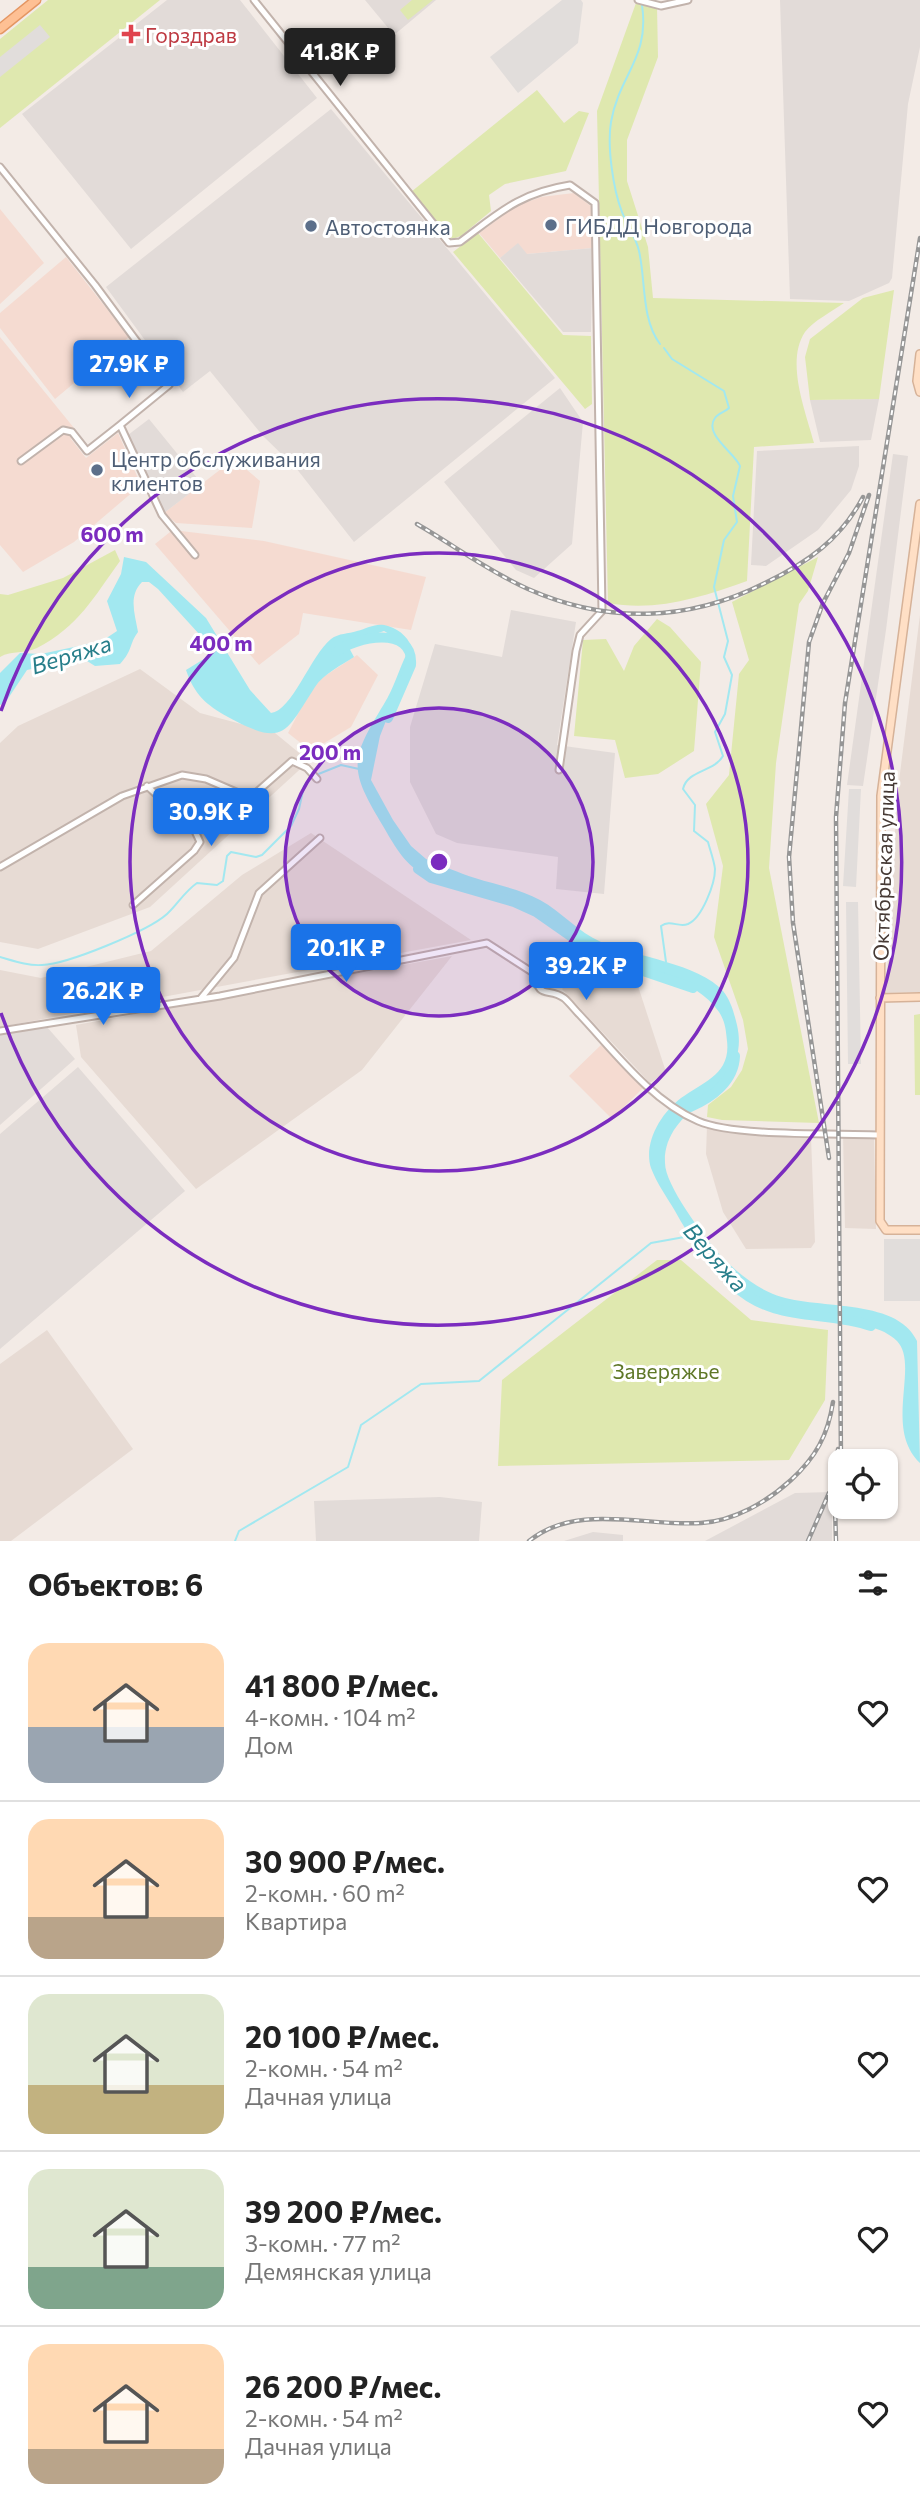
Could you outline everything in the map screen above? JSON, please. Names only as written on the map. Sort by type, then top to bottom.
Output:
[{"type":"main road","points":[[0,29],[36,0]]},
{"type":"main road","points":[[920,354],[917,381],[920,393]]},
{"type":"main road","name":"Октябрьская улица","points":[[920,504],[881,796],[880,998],[880,1221],[884,1228],[920,1230]]},
{"type":"main road","points":[[880,998],[920,997]]},
{"type":"street","points":[[254,0],[449,243],[460,242],[516,200],[550,188],[570,185],[595,203],[602,611],[580,635],[559,770]]},
{"type":"street","points":[[638,0],[661,6],[688,0]]},
{"type":"street","points":[[0,167],[102,294],[169,386],[87,451],[72,432],[63,430],[22,461]]},
{"type":"street","points":[[120,425],[162,515],[194,555]]},
{"type":"street","points":[[0,867],[122,796],[182,775],[206,779],[250,798],[292,761],[307,768],[317,779]]},
{"type":"street","points":[[133,905],[194,851],[200,842],[194,829],[147,786]]},
{"type":"street","points":[[201,998],[234,958],[259,893],[320,838]]},
{"type":"street","points":[[0,1031],[201,998],[487,943],[536,974],[537,986],[541,991],[562,996],[635,1075],[662,1098],[697,1121],[737,1129],[880,1135]]},
{"type":"shaded area","points":[[167,0],[240,0],[317,98],[131,249],[22,114]]},
{"type":"shaded area","points":[[365,0],[436,0],[394,35]]},
{"type":"shaded area","points":[[562,0],[581,0],[583,3],[578,43],[518,93],[490,57]]},
{"type":"shaded area","points":[[780,0],[920,0],[920,47],[908,104],[892,278],[889,283],[849,301],[790,299]]},
{"type":"shaded area","points":[[40,25],[50,37],[0,77],[0,57]]},
{"type":"shaded area","points":[[331,109],[555,378],[354,542],[296,468],[263,436],[210,371],[183,392],[106,287]]},
{"type":"shaded area","points":[[574,193],[592,207],[593,248],[526,254],[518,244],[500,258],[479,233],[516,206],[541,197]]},
{"type":"shaded area","points":[[0,209],[44,263],[0,304]]},
{"type":"shaded area","points":[[518,243],[527,254],[593,248],[591,332],[563,332],[500,258]]},
{"type":"shaded area","points":[[66,257],[129,337],[55,399],[0,328],[0,313]]},
{"type":"shaded area","points":[[0,337],[74,428],[71,439],[86,458],[118,433],[141,485],[74,542],[23,572],[0,545]]},
{"type":"shaded area","points":[[560,388],[583,422],[572,544],[534,578],[516,570],[444,482]]},
{"type":"shaded area","points":[[879,399],[871,440],[820,442],[810,400]]},
{"type":"shaded area","points":[[149,419],[202,484],[164,513],[128,435]]},
{"type":"shaded area","points":[[859,446],[859,466],[851,490],[818,530],[766,566],[751,565],[757,451]]},
{"type":"shaded area","points":[[893,454],[908,456],[886,630],[863,786],[847,785]]},
{"type":"shaded area","points":[[234,459],[260,481],[252,528],[176,523],[164,513]]},
{"type":"shaded area","points":[[170,532],[264,541],[426,577],[411,630],[303,613],[299,634],[259,665],[155,544]]},
{"type":"shaded area","points":[[511,610],[576,622],[557,745],[615,753],[604,894],[556,889],[558,857],[457,843],[436,834],[410,782],[410,727],[435,644],[502,657]]},
{"type":"shaded area","points":[[920,615],[920,992],[886,993],[897,797]]},
{"type":"shaded area","points":[[357,655],[378,675],[351,727],[311,751],[288,733],[314,683]]},
{"type":"shaded area","points":[[140,669],[200,713],[275,733],[309,761],[150,907],[38,949],[0,942],[0,743],[18,726]]},
{"type":"shaded area","points":[[849,789],[861,789],[856,887],[843,886]]},
{"type":"shaded area","points":[[311,833],[471,940],[0,1027],[0,970],[41,978],[151,951],[242,875]]},
{"type":"shaded area","points":[[846,902],[858,902],[861,1064],[848,1064]]},
{"type":"shaded area","points":[[452,956],[362,1070],[196,1189],[81,1057],[76,1025]]},
{"type":"shaded area","points":[[583,966],[638,986],[666,1072],[650,1083],[562,989]]},
{"type":"shaded area","points":[[47,1027],[75,1059],[0,1125],[0,1034]]},
{"type":"shaded area","points":[[601,1045],[644,1087],[612,1119],[569,1076]]},
{"type":"shaded area","points":[[78,1067],[185,1191],[0,1349],[0,1134]]},
{"type":"shaded area","points":[[707,1126],[811,1137],[815,1242],[811,1248],[746,1249],[723,1212],[706,1154]]},
{"type":"shaded area","points":[[843,1133],[874,1134],[876,1229],[845,1228]]},
{"type":"shaded area","points":[[884,1239],[920,1239],[920,1301],[884,1301]]},
{"type":"shaded area","points":[[47,1330],[133,1449],[11,1541],[0,1541],[0,1364]]},
{"type":"shaded area","points":[[828,1492],[828,1519],[832,1519],[832,1541],[705,1541],[795,1493]]},
{"type":"shaded area","points":[[440,1497],[482,1502],[479,1541],[316,1541],[314,1501]]},
{"type":"shaded area","points":[[593,1532],[623,1535],[623,1541],[564,1541]]},
{"type":"green space","points":[[48,0],[160,0],[0,128],[0,39]]},
{"type":"green space","points":[[412,0],[433,0],[408,20],[400,10]]},
{"type":"green space","points":[[636,3],[657,6],[658,57],[627,140],[627,181],[648,247],[653,298],[844,303],[809,328],[799,344],[799,387],[814,443],[754,447],[747,581],[696,597],[644,606],[608,603],[597,111]]},
{"type":"green space","points":[[537,90],[564,123],[579,111],[589,113],[566,171],[505,184],[489,195],[491,211],[461,236],[452,239],[411,192]]},
{"type":"green space","points":[[478,233],[563,335],[591,336],[592,404],[585,409],[453,252]]},
{"type":"green space","points":[[894,290],[879,399],[810,400],[805,357],[810,339],[863,298]]},
{"type":"green space","points":[[115,550],[120,561],[93,599],[64,631],[37,648],[0,657],[0,594],[8,595],[63,578]]},
{"type":"green space","points":[[818,557],[808,591],[799,604],[776,763],[769,868],[819,1123],[722,1120],[707,1117],[708,1105],[731,1087],[742,1070],[748,1049],[743,1020],[714,937],[723,866],[706,804],[729,775],[739,674],[749,660],[732,602]]},
{"type":"green space","points":[[657,619],[670,627],[701,662],[694,751],[658,774],[625,778],[615,740],[574,736],[583,640],[606,639],[624,671],[634,646]]},
{"type":"green space","points":[[920,1014],[920,1095],[915,1095],[914,1015]]},
{"type":"green space","name":"Заверяжье","points":[[657,1260],[681,1260],[751,1320],[828,1330],[825,1400],[789,1460],[498,1466],[502,1380]]},
{"type":"water","points":[[124,557],[146,562],[206,618],[250,690],[271,713],[286,703],[316,657],[334,637],[380,625],[401,633],[410,643],[413,652],[380,736],[371,780],[411,846],[426,859],[540,900],[601,942],[683,967],[699,974],[723,991],[735,1016],[738,1048],[732,1067],[721,1083],[678,1125],[668,1142],[665,1163],[671,1184],[686,1210],[718,1253],[758,1286],[790,1299],[873,1311],[891,1317],[906,1327],[917,1341],[920,1463],[909,1449],[904,1433],[905,1365],[903,1352],[897,1341],[877,1329],[783,1308],[741,1291],[708,1261],[653,1174],[650,1149],[661,1120],[674,1104],[714,1076],[725,1062],[727,1037],[724,1022],[709,1000],[682,982],[593,952],[528,905],[422,873],[404,859],[395,846],[364,790],[358,764],[365,739],[391,692],[407,653],[403,642],[384,631],[347,644],[354,657],[318,682],[289,725],[282,731],[261,732],[220,713],[197,692],[186,670],[212,654],[210,646],[158,589],[149,582],[142,582],[134,599],[138,632],[120,664],[95,666],[87,661],[64,662],[27,670],[5,703],[0,705],[0,673],[20,653],[41,654],[102,641],[117,631],[107,601],[121,574]]},
{"type":"waterway","points":[[642,5],[642,39],[615,106],[611,122],[610,155],[619,203],[639,251],[650,323],[660,344]]},
{"type":"waterway","points":[[664,348],[672,359],[724,391],[729,408],[715,418],[713,430],[740,466],[733,496],[737,522],[724,540],[714,587],[728,641],[724,657],[732,675],[725,714],[715,732],[723,756],[714,765],[690,778],[683,789],[695,805],[694,831],[708,842],[715,869],[707,900],[693,921],[684,925],[668,923],[661,926],[666,962]]},
{"type":"waterway","name":"Веряжа","points":[[336,652],[369,639],[394,639],[403,644],[409,652],[411,665],[388,718]]},
{"type":"waterway","points":[[0,957],[32,965],[54,963],[88,953],[143,929],[167,914],[197,883],[217,885],[223,881],[227,856],[231,852],[256,857],[262,855],[291,826],[299,809],[304,786],[311,777],[341,765],[359,769]]},
{"type":"waterway","name":"Веряжа","points":[[418,869],[431,878],[514,902],[536,912],[599,956],[693,988]]},
{"type":"waterway","name":"Веряжа","points":[[690,1107],[720,1088],[731,1073],[735,1056]]},
{"type":"waterway","points":[[235,1541],[239,1531],[348,1467],[361,1425],[421,1384],[479,1381],[651,1243],[690,1236]]},
{"type":"waterway","name":"Веряжа","points":[[734,1285],[749,1297],[766,1305],[800,1314],[871,1326]]},
{"type":"railway","points":[[841,1449],[836,817],[845,703],[920,238]]},
{"type":"railway","points":[[829,1158],[793,923],[789,857],[809,642],[823,603],[849,553],[869,495]]},
{"type":"railway","points":[[417,524],[528,589],[588,608],[647,614],[707,605],[736,596],[780,575],[822,548],[844,525],[863,497]]},
{"type":"railway","points":[[529,1541],[548,1529],[569,1522],[612,1519],[701,1523],[726,1519],[749,1509],[782,1488],[807,1463],[820,1445],[833,1402]]},
{"type":"railway","points":[[808,1541],[828,1495]]},
{"type":"railway","points":[[835,1519],[836,1541]]},
{"type":"place","name":"Горздрав","points":[[131,34]]},
{"type":"place","name":"ГИБДД Новгорода","points":[[551,225]]},
{"type":"place","name":"Автостоянка","points":[[311,226]]},
{"type":"place","name":"Центр обслуживания клиентов","points":[[97,470]]}]
